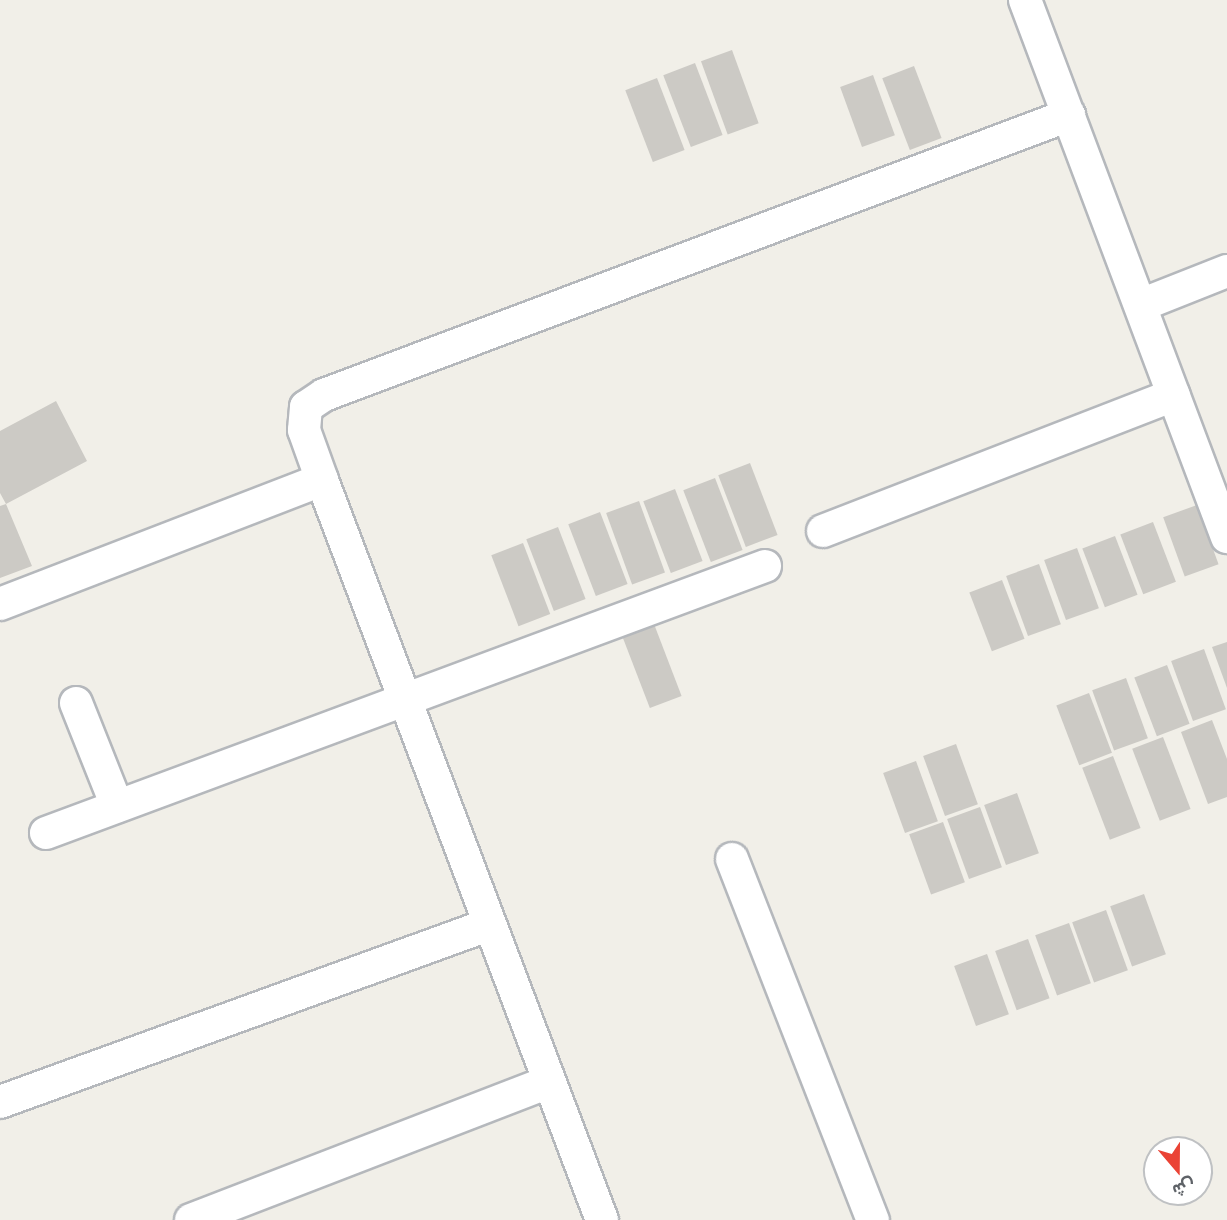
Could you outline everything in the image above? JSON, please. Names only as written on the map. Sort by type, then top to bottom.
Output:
[{"type":"street","points":[[1025,0],[1227,537]]},
{"type":"street","points":[[602,1220],[488,925],[322,480],[304,430],[306,407],[324,394],[1069,116]]},
{"type":"street","points":[[1140,305],[1227,271]]},
{"type":"street","points":[[823,531],[1174,395]]},
{"type":"street","points":[[0,604],[322,480]]},
{"type":"street","points":[[46,834],[403,697],[765,566]]},
{"type":"street","points":[[76,703],[117,806]]},
{"type":"street","points":[[732,859],[873,1220]]},
{"type":"street","points":[[0,1102],[488,925]]},
{"type":"street","points":[[191,1220],[549,1082]]},
{"type":"building","points":[[732,50],[759,123],[728,135],[701,61]]},
{"type":"building","points":[[695,63],[723,135],[691,147],[663,75]]},
{"type":"building","points":[[914,66],[942,138],[910,150],[882,78]]},
{"type":"building","points":[[873,75],[895,135],[862,147],[840,87]]},
{"type":"building","points":[[657,78],[685,150],[653,162],[625,90]]},
{"type":"building","points":[[56,401],[87,461],[6,504],[0,493],[0,431]]},
{"type":"building","points":[[750,463],[778,535],[746,547],[718,475]]},
{"type":"building","points":[[715,478],[743,550],[711,562],[683,490]]},
{"type":"building","points":[[675,489],[703,561],[671,573],[643,501]]},
{"type":"building","points":[[639,501],[665,572],[632,584],[606,513]]},
{"type":"building","points":[[6,504],[32,566],[0,578],[0,506]]},
{"type":"building","points":[[1197,505],[1219,564],[1185,577],[1163,517]]},
{"type":"building","points":[[600,512],[628,584],[596,596],[568,524]]},
{"type":"building","points":[[1153,522],[1176,582],[1143,594],[1120,535]]},
{"type":"building","points":[[558,527],[586,599],[554,611],[526,539]]},
{"type":"building","points":[[1115,536],[1138,595],[1105,607],[1082,549]]},
{"type":"building","points":[[523,543],[550,614],[518,626],[491,555]]},
{"type":"building","points":[[1077,548],[1099,608],[1066,620],[1044,560]]},
{"type":"building","points":[[1039,564],[1061,624],[1028,636],[1006,576]]},
{"type":"building","points":[[1002,580],[1025,639],[992,651],[969,593]]},
{"type":"building","points":[[654,624],[682,696],[650,708],[622,636]]},
{"type":"building","points":[[1227,642],[1227,688],[1212,647]]},
{"type":"building","points":[[1204,649],[1226,709],[1193,721],[1171,661]]},
{"type":"building","points":[[1167,665],[1190,724],[1157,736],[1134,678]]},
{"type":"building","points":[[1126,678],[1148,738],[1114,750],[1092,690]]},
{"type":"building","points":[[1089,693],[1112,753],[1079,765],[1056,706]]},
{"type":"building","points":[[1212,720],[1227,759],[1227,797],[1208,804],[1181,732]]},
{"type":"building","points":[[1163,737],[1191,809],[1160,821],[1132,749]]},
{"type":"building","points":[[956,744],[978,804],[945,816],[923,756]]},
{"type":"building","points":[[1113,756],[1141,828],[1110,840],[1082,768]]},
{"type":"building","points":[[916,761],[938,821],[905,833],[883,773]]},
{"type":"building","points":[[1017,793],[1039,853],[1006,865],[984,805]]},
{"type":"building","points":[[980,807],[1002,867],[969,879],[947,819]]},
{"type":"building","points":[[943,822],[965,882],[931,894],[909,834]]},
{"type":"building","points":[[1144,894],[1166,954],[1132,966],[1110,906]]},
{"type":"building","points":[[1106,910],[1128,970],[1094,982],[1072,922]]},
{"type":"building","points":[[1069,923],[1091,983],[1057,995],[1035,935]]},
{"type":"building","points":[[1028,939],[1050,998],[1017,1010],[995,951]]},
{"type":"building","points":[[987,954],[1009,1014],[976,1026],[954,966]]}]
